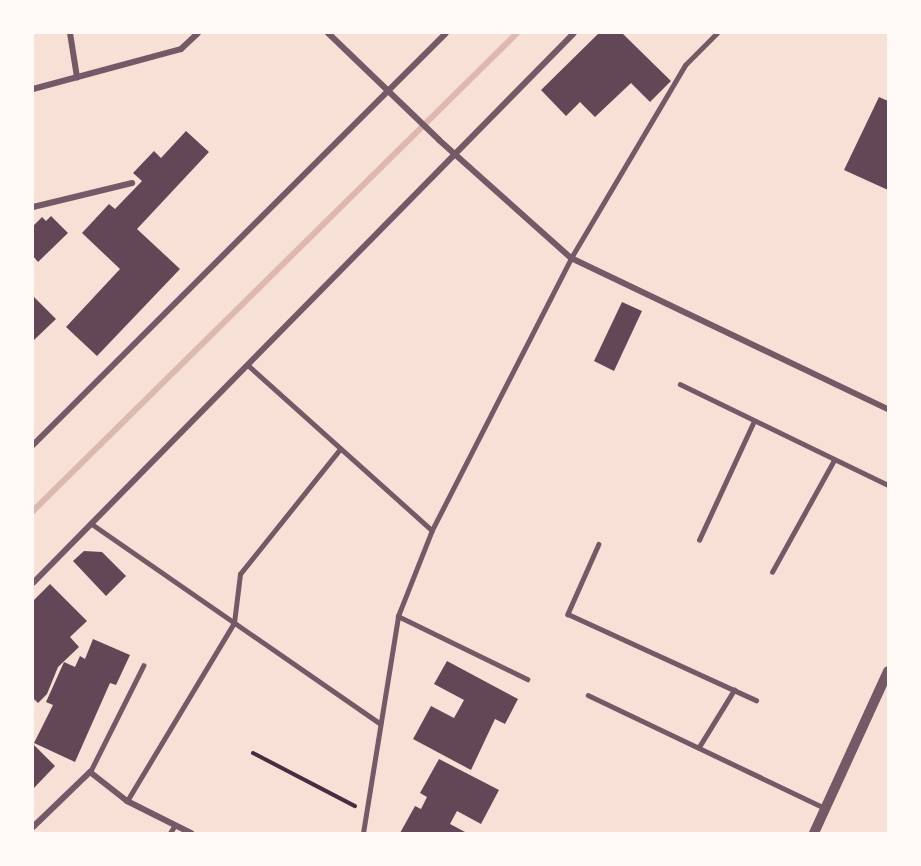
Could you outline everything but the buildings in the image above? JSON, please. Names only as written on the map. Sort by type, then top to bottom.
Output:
[{"type":"street","points":[[70,33],[76,77]]},
{"type":"street","points":[[33,89],[180,49],[198,33]]},
{"type":"street","points":[[328,33],[391,91],[439,140],[571,258],[888,409]]},
{"type":"street","points":[[33,445],[391,91],[446,33]]},
{"type":"street","points":[[33,583],[457,156],[574,33]]},
{"type":"street","points":[[33,207],[132,183]]},
{"type":"street","points":[[814,833],[888,671]]},
{"type":"street","points":[[33,827],[90,772],[127,801],[191,833]]},
{"type":"lane","points":[[363,833],[379,723],[399,616],[432,530],[571,258],[685,65],[717,33]]},
{"type":"lane","points":[[249,366],[432,530]]},
{"type":"lane","points":[[680,384],[754,422],[888,485]]},
{"type":"lane","points":[[699,540],[754,422]]},
{"type":"lane","points":[[127,801],[234,622],[240,574],[340,449]]},
{"type":"lane","points":[[772,572],[834,460]]},
{"type":"lane","points":[[92,524],[379,723]]},
{"type":"lane","points":[[599,544],[568,614],[756,700]]},
{"type":"lane","points":[[399,616],[527,678]]},
{"type":"lane","points":[[90,772],[143,666]]},
{"type":"lane","points":[[699,747],[734,690]]},
{"type":"lane","points":[[588,695],[825,808]]},
{"type":"lane","points":[[170,833],[175,825]]},
{"type":"path","points":[[253,753],[366,812]]},
{"type":"waterway","points":[[33,511],[517,33]]}]
